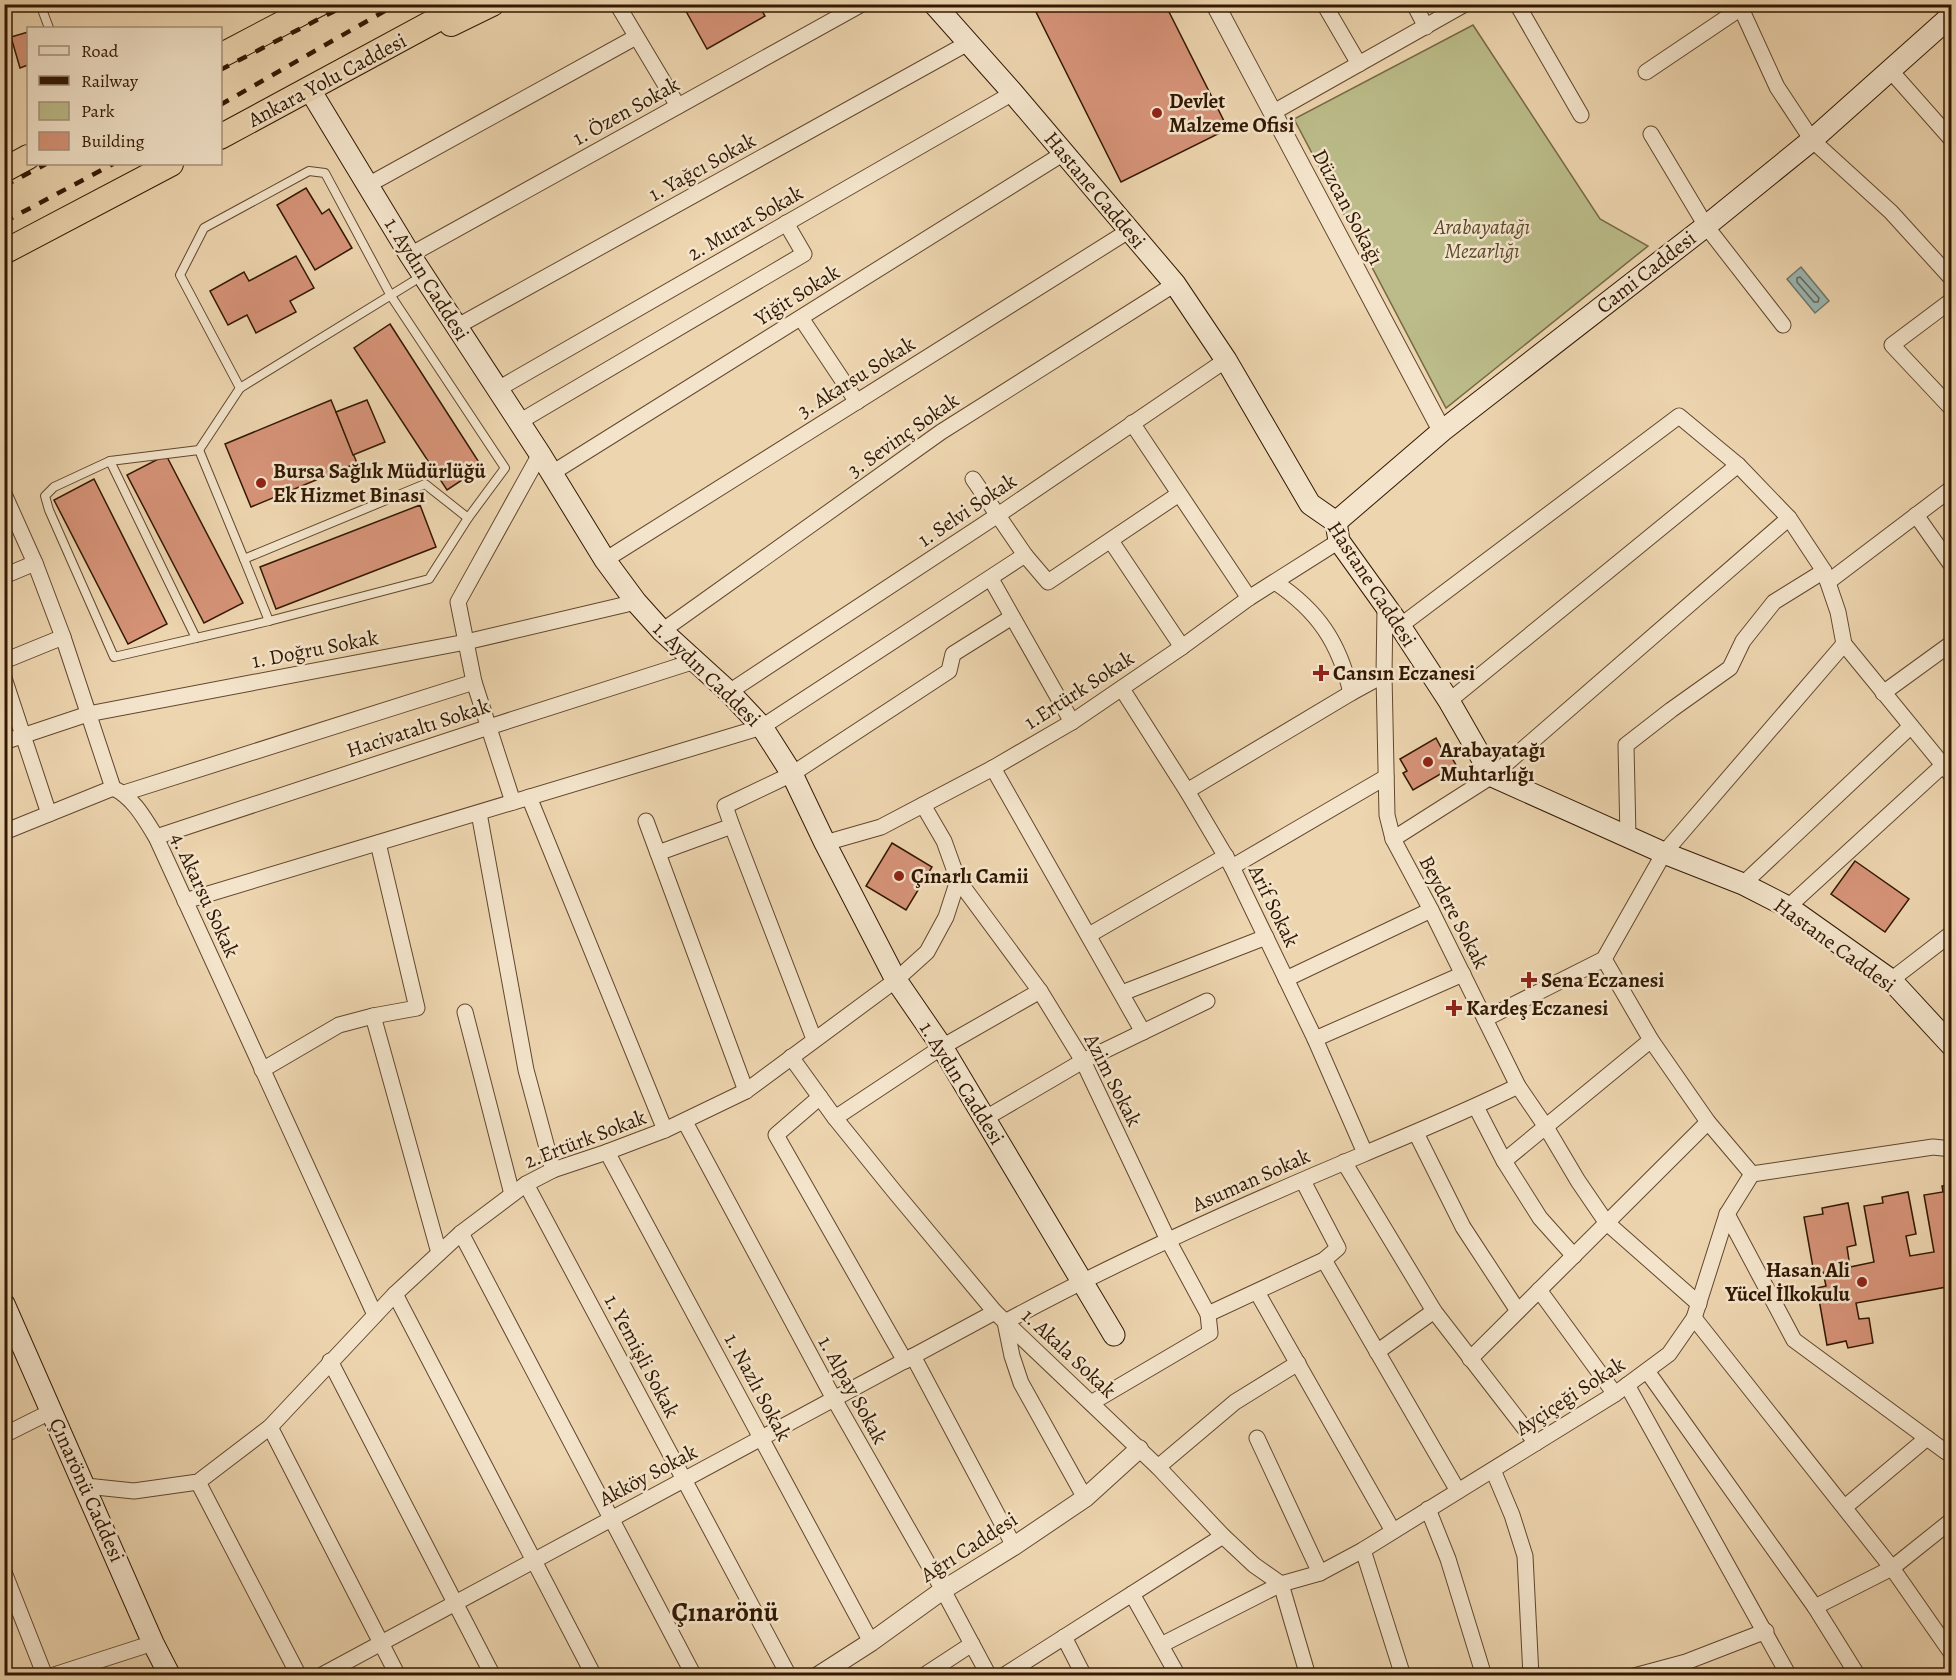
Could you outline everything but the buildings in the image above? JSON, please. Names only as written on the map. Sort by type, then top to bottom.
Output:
[{"type":"highway","points":[[265,33],[309,4]]},
{"type":"highway","points":[[222,55],[320,4]]},
{"type":"highway","name":"Ankara Yolu Caddesi","points":[[222,136],[466,4]]},
{"type":"highway","points":[[310,90],[492,4]]},
{"type":"highway","points":[[4,170],[27,158]]},
{"type":"highway","points":[[4,252],[169,165]]},
{"type":"main road","name":"Hastane Caddesi","points":[[934,4],[1013,93],[1175,284],[1226,360],[1310,504],[1337,531],[1449,701],[1492,776],[1664,853],[1743,884],[1788,907],[1890,980],[1952,1046]]},
{"type":"main road","name":"Cami Caddesi","points":[[1337,531],[1442,430],[1706,226],[1812,140],[1890,70],[1949,23]]},
{"type":"main road","name":"1. Aydın Caddesi","points":[[310,90],[410,255],[540,454],[605,560],[636,602],[662,631],[729,692],[762,727],[792,774],[896,980],[942,1047],[1114,1335]]},
{"type":"main road","name":"Çınarönü Caddesi","points":[[5,1305],[153,1643],[170,1676]]},
{"type":"street","points":[[616,4],[678,106]]},
{"type":"street","name":"1. Özen Sokak","points":[[410,255],[862,4]]},
{"type":"street","name":"Düzcan Sokağı","points":[[1215,4],[1442,430]]},
{"type":"street","points":[[1324,4],[1359,64]]},
{"type":"street","points":[[1414,4],[1426,27]]},
{"type":"street","points":[[1272,113],[1465,4]]},
{"type":"street","points":[[1518,4],[1581,115]]},
{"type":"street","points":[[1646,72],[1740,6],[1777,87],[1812,140],[1891,212],[1952,279]]},
{"type":"street","points":[[368,184],[636,37]]},
{"type":"street","name":"1. Yağcı Sokak","points":[[456,327],[969,43]]},
{"type":"street","points":[[1890,70],[1952,140]]},
{"type":"street","name":"2. Murat Sokak","points":[[498,389],[1013,93]]},
{"type":"street","points":[[1651,134],[1706,226],[1783,325]]},
{"type":"street","name":"Yiğit Sokak","points":[[552,473],[1064,153]]},
{"type":"street","points":[[519,423],[804,254],[786,224]]},
{"type":"street","name":"3. Akarsu Sokak","points":[[605,560],[1130,230]]},
{"type":"street","name":"3. Sevinç Sokak","points":[[662,631],[941,432],[1175,284]]},
{"type":"street","points":[[1952,300],[1892,345],[1952,409]]},
{"type":"street","points":[[801,318],[857,402]]},
{"type":"street","name":"1. Selvi Sokak","points":[[729,692],[998,515],[1226,360]]},
{"type":"street","points":[[1400,626],[1679,416],[1738,465],[1789,518],[1826,577],[1838,612],[1844,644],[1910,727],[1947,760],[1952,776]]},
{"type":"street","points":[[1132,423],[1249,598]]},
{"type":"street","points":[[513,802],[474,682],[458,602],[540,454]]},
{"type":"street","points":[[1449,701],[1738,465]]},
{"type":"street","points":[[973,479],[1026,555],[1048,582],[1179,494]]},
{"type":"street","points":[[1628,837],[1626,745],[1730,668],[1743,641],[1774,602],[1826,577],[1952,488]]},
{"type":"street","name":"4. Akarsu Sokak","points":[[5,495],[35,562],[63,637],[87,714],[118,791],[142,815],[156,837],[375,1316]]},
{"type":"street","points":[[1916,515],[1952,566]]},
{"type":"street","points":[[1393,839],[1492,776],[1789,518]]},
{"type":"street","name":"1.Ertürk Sokak","points":[[825,843],[881,826],[993,768],[1072,722],[1275,582],[1337,531]]},
{"type":"street","points":[[1111,541],[1182,647]]},
{"type":"street","points":[[184,901],[762,727],[1026,555]]},
{"type":"street","points":[[4,576],[35,562]]},
{"type":"street","points":[[991,579],[1072,722]]},
{"type":"street","points":[[1275,582],[1295,595],[1313,612],[1328,632],[1339,654],[1350,693]]},
{"type":"street","name":"1. Doğru Sokak","points":[[4,742],[87,714],[466,642],[636,602]]},
{"type":"street","name":"Beydere Sokak","points":[[1385,607],[1387,815],[1393,839],[1431,910],[1518,1086],[1606,1222],[1696,1311],[1892,1568],[1952,1654]]},
{"type":"street","points":[[814,1039],[725,806],[792,774],[949,671],[953,654],[1012,617]]},
{"type":"street","points":[[4,661],[63,637]]},
{"type":"street","points":[[1485,1019],[1604,959],[1664,853],[1844,644]]},
{"type":"street","points":[[1883,693],[1952,644]]},
{"type":"street","name":"Hacivataltı Sokak","points":[[156,837],[695,662]]},
{"type":"street","points":[[1187,791],[1384,675]]},
{"type":"street","points":[[4,678],[49,814]]},
{"type":"street","points":[[4,832],[118,791],[474,682]]},
{"type":"street","name":"Arif Sokak","points":[[1122,689],[1229,861],[1315,1039],[1365,1153]]},
{"type":"street","points":[[1743,884],[1910,727]]},
{"type":"street","points":[[1788,907],[1947,760]]},
{"type":"street","points":[[993,768],[1143,1032]]},
{"type":"street","points":[[1089,935],[1386,777]]},
{"type":"street","points":[[529,797],[665,1130]]},
{"type":"street","points":[[923,805],[944,841],[958,880]]},
{"type":"street","points":[[479,813],[526,1070],[553,1170]]},
{"type":"street","points":[[646,821],[746,1091]]},
{"type":"street","points":[[658,853],[732,826]]},
{"type":"street","points":[[262,1070],[339,1025],[417,1008],[378,843]]},
{"type":"street","name":"2.Ertürk Sokak","points":[[86,1486],[134,1491],[198,1482],[270,1427],[395,1294],[460,1233],[512,1194],[553,1170],[685,1122],[746,1091],[896,980],[927,952],[946,917],[958,880]]},
{"type":"street","name":"Azim Sokak","points":[[958,880],[1040,991],[1083,1061],[1168,1240],[1208,1314]]},
{"type":"street","points":[[1286,979],[1431,910]]},
{"type":"street","points":[[1890,980],[1952,933]]},
{"type":"street","points":[[1122,993],[1266,937]]},
{"type":"street","points":[[1604,959],[1651,1040],[1708,1122],[1752,1174],[1933,1147],[1952,1149]]},
{"type":"street","points":[[1315,1039],[1463,974]]},
{"type":"street","points":[[836,1118],[942,1047],[1040,991]]},
{"type":"street","points":[[984,1119],[1083,1061],[1207,1001]]},
{"type":"street","points":[[465,1012],[512,1194]]},
{"type":"street","points":[[373,1016],[439,1253]]},
{"type":"street","points":[[1504,1161],[1651,1040]]},
{"type":"street","name":"1. Akala Sokak","points":[[790,1057],[836,1118],[1000,1317],[1158,1467],[1223,1536],[1254,1565],[1281,1584]]},
{"type":"street","name":"Asuman Sokak","points":[[1000,1317],[1344,1162],[1476,1107],[1518,1086]]},
{"type":"street","points":[[820,1097],[776,1135],[909,1359],[1014,1546]]},
{"type":"street","points":[[1476,1107],[1504,1161],[1540,1218],[1574,1256]]},
{"type":"street","name":"1. Alpay Sokak","points":[[685,1122],[834,1399],[943,1590],[989,1676]]},
{"type":"street","points":[[1470,1359],[1708,1122]]},
{"type":"street","points":[[1416,1133],[1462,1227],[1518,1311]]},
{"type":"street","name":"1. Nazlı Sokak","points":[[607,1152],[871,1642]]},
{"type":"street","points":[[1344,1162],[1434,1311],[1536,1443]]},
{"type":"street","name":"Ayçiçeği Sokak","points":[[1161,1646],[1281,1584],[1320,1573],[1363,1550],[1621,1389],[1669,1354],[1696,1311],[1727,1214],[1752,1174]]},
{"type":"street","points":[[1091,1403],[1210,1333],[1208,1314],[1324,1260],[1338,1248],[1303,1181]]},
{"type":"street","name":"1. Yemişli Sokak","points":[[526,1184],[789,1676]]},
{"type":"street","points":[[1727,1214],[1794,1340],[1946,1452],[1952,1453]]},
{"type":"street","points":[[460,1233],[694,1676]]},
{"type":"street","points":[[1324,1260],[1458,1491]]},
{"type":"street","points":[[1539,1290],[1621,1389],[1766,1630],[1789,1676]]},
{"type":"street","points":[[1257,1292],[1393,1531]]},
{"type":"street","points":[[395,1294],[594,1676]]},
{"type":"street","points":[[1377,1352],[1434,1311]]},
{"type":"street","points":[[1000,1317],[1021,1383],[1085,1498]]},
{"type":"street","name":"Akköy Sokak","points":[[320,1676],[909,1359],[1000,1317]]},
{"type":"street","points":[[330,1361],[494,1676]]},
{"type":"street","points":[[1158,1467],[1235,1402],[1298,1363]]},
{"type":"street","points":[[1647,1371],[1815,1607],[1858,1676]]},
{"type":"street","points":[[4,1435],[52,1411]]},
{"type":"street","points":[[270,1427],[398,1676]]},
{"type":"street","points":[[1257,1438],[1320,1573]]},
{"type":"street","points":[[1845,1507],[1927,1438]]},
{"type":"street","name":"Ağrı Caddesi","points":[[818,1676],[871,1642],[943,1590],[1085,1498],[1139,1449]]},
{"type":"street","points":[[1493,1470],[1512,1515],[1525,1556],[1531,1676]]},
{"type":"street","points":[[198,1482],[299,1676]]},
{"type":"street","points":[[1428,1509],[1448,1558],[1484,1676]]},
{"type":"street","points":[[1815,1607],[1892,1568],[1950,1524]]},
{"type":"street","points":[[1003,1676],[1223,1536]]},
{"type":"street","points":[[1363,1550],[1403,1676]]},
{"type":"street","points":[[4,1572],[45,1676]]},
{"type":"street","points":[[1281,1584],[1308,1676]]},
{"type":"street","points":[[1132,1594],[1178,1676]]},
{"type":"street","points":[[1634,1676],[1686,1662],[1766,1630]]},
{"type":"street","points":[[1064,1637],[1084,1676]]},
{"type":"street","points":[[51,1676],[153,1643]]},
{"type":"street","points":[[923,1676],[972,1644]]},
{"type":"lane","points":[[40,4],[49,27]]},
{"type":"lane","points":[[240,388],[180,274],[204,228],[309,171],[325,173],[391,296],[505,468],[468,518],[429,579],[269,621],[114,657],[49,510],[45,496],[54,487],[110,461],[199,450],[240,388],[391,296],[423,275]]},
{"type":"lane","points":[[199,450],[269,621]]},
{"type":"lane","points":[[110,461],[196,638]]},
{"type":"lane","points":[[244,559],[425,484],[468,518]]},
{"type":"green space","name":"Arabayatağı Mezarlığı","points":[[1473,25],[1600,219],[1648,246],[1446,408],[1294,119]]},
{"type":"water","points":[[1801,267],[1829,301],[1815,313],[1787,279]]},
{"type":"railway","points":[[222,69],[348,4]]},
{"type":"railway","points":[[222,104],[397,4]]},
{"type":"railway","points":[[4,186],[44,165]]},
{"type":"railway","points":[[4,222],[111,165]]},
{"type":"place","name":"Devlet Malzeme Ofisi","points":[[1157,113]]},
{"type":"place","name":"Bursa Sağlık Müdürlüğü Ek Hizmet Binası","points":[[261,483]]},
{"type":"place","name":"Cansın Eczanesi","points":[[1321,673]]},
{"type":"place","name":"Arabayatağı Muhtarlığı","points":[[1428,762]]},
{"type":"place","name":"Çınarlı Camii","points":[[899,876]]},
{"type":"place","name":"Sena Eczanesi","points":[[1529,980]]},
{"type":"place","name":"Kardeş Eczanesi","points":[[1454,1008]]},
{"type":"place","name":"Hasan Ali Yücel İlkokulu","points":[[1862,1282]]},
{"type":"district","name":"Çınarönü","points":[[725,1612]]}]
